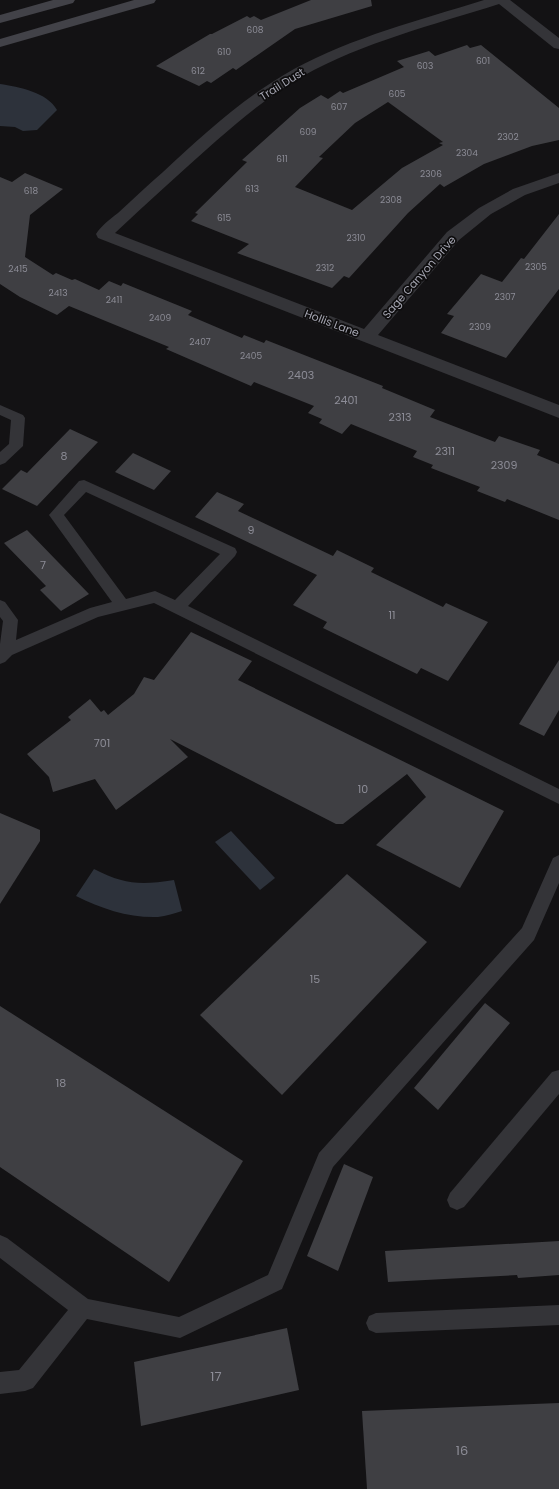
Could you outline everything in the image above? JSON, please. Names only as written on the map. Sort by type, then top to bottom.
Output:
[{"type":"street","points":[[0,19],[68,0]]},
{"type":"street","points":[[0,43],[149,0]]},
{"type":"street","name":"Trail Dust","points":[[104,234],[194,152],[243,110],[274,87],[312,65],[355,47],[498,0]]},
{"type":"street","points":[[502,0],[559,45]]},
{"type":"street","name":"Sage Canyon Drive","points":[[367,337],[453,236],[486,211],[519,192],[559,178]]},
{"type":"street","name":"Hollis Lane","points":[[104,234],[559,412]]},
{"type":"lane","points":[[0,410],[18,418],[16,446],[0,460]]},
{"type":"lane","points":[[122,605],[56,515],[84,485],[230,552],[178,607]]},
{"type":"lane","points":[[2,653],[95,612],[155,597],[178,607],[559,797]]},
{"type":"lane","points":[[0,606],[12,620],[2,653]]},
{"type":"lane","points":[[0,1245],[84,1308],[180,1328],[275,1282],[326,1160],[528,934],[559,863]]},
{"type":"lane","points":[[457,1200],[559,1079]]},
{"type":"lane","points":[[0,1383],[25,1380],[84,1308]]},
{"type":"lane","points":[[376,1323],[559,1315]]},
{"type":"shaded area","points":[[0,84],[32,91],[47,99],[57,110],[37,130],[23,131],[15,127],[0,126]]},
{"type":"shaded area","points":[[231,831],[275,878],[260,890],[215,842]]},
{"type":"shaded area","points":[[94,869],[124,881],[152,883],[174,880],[182,911],[158,917],[137,916],[106,909],[76,896]]},
{"type":"building","points":[[311,0],[371,0],[372,6],[295,29],[236,70],[233,68],[211,83],[207,81],[199,86],[156,66],[210,34],[247,16],[250,18],[254,16],[261,20]]},
{"type":"building","points":[[467,45],[470,48],[481,45],[559,108],[559,140],[532,146],[484,164],[444,187],[440,184],[408,213],[349,278],[344,276],[332,288],[237,253],[249,244],[191,221],[198,214],[195,213],[247,162],[242,160],[300,108],[321,95],[328,99],[340,91],[343,93],[404,67],[397,61],[429,51],[435,56]],"holes":[[[388,102],[443,142],[439,143],[443,145],[402,168],[352,210],[295,187],[323,158],[319,157],[355,123]]]},
{"type":"building","points":[[25,173],[63,189],[30,215],[25,257],[53,275],[56,273],[72,280],[75,279],[99,290],[109,281],[121,286],[123,283],[192,311],[188,315],[242,338],[244,335],[264,343],[266,340],[383,386],[382,388],[435,410],[430,417],[495,442],[499,436],[540,450],[537,455],[559,464],[559,520],[507,499],[505,502],[477,491],[480,487],[431,468],[433,465],[413,457],[417,451],[351,424],[342,434],[319,423],[322,419],[308,413],[314,406],[254,382],[251,386],[166,349],[169,347],[69,306],[57,315],[20,297],[0,284],[0,177],[12,182]]},
{"type":"building","points":[[559,214],[559,289],[506,358],[441,333],[454,316],[447,314],[481,274],[502,282],[521,258],[524,259]]},
{"type":"building","points":[[70,429],[98,442],[37,506],[2,489],[21,470],[27,473]]},
{"type":"building","points":[[133,453],[171,471],[154,490],[115,472]]},
{"type":"building","points":[[217,492],[244,504],[238,511],[333,556],[337,550],[374,568],[371,572],[443,607],[446,603],[488,622],[448,681],[421,668],[417,674],[323,628],[327,622],[293,605],[317,575],[195,517]]},
{"type":"building","points":[[27,530],[89,594],[61,611],[40,590],[46,586],[4,543]]},
{"type":"building","points":[[191,632],[252,661],[238,680],[504,811],[460,888],[376,845],[426,797],[407,774],[343,824],[336,824],[170,739],[188,757],[116,810],[95,779],[53,792],[49,777],[27,754],[71,720],[68,717],[90,699],[101,712],[104,710],[108,715],[134,694],[144,677],[154,680]]},
{"type":"building","points":[[559,660],[559,710],[544,736],[519,724]]},
{"type":"building","points":[[0,813],[40,830],[40,841],[0,904]]},
{"type":"building","points":[[347,874],[427,942],[282,1095],[200,1015]]},
{"type":"building","points":[[485,1003],[510,1023],[438,1110],[414,1088]]},
{"type":"building","points":[[0,1006],[243,1161],[169,1282],[0,1167]]},
{"type":"building","points":[[344,1164],[373,1177],[338,1271],[307,1256]]},
{"type":"building","points":[[559,1241],[559,1275],[518,1278],[517,1275],[388,1282],[385,1251]]},
{"type":"building","points":[[287,1328],[299,1390],[141,1426],[134,1362]]},
{"type":"building","points":[[559,1403],[559,1489],[367,1489],[362,1411]]}]
